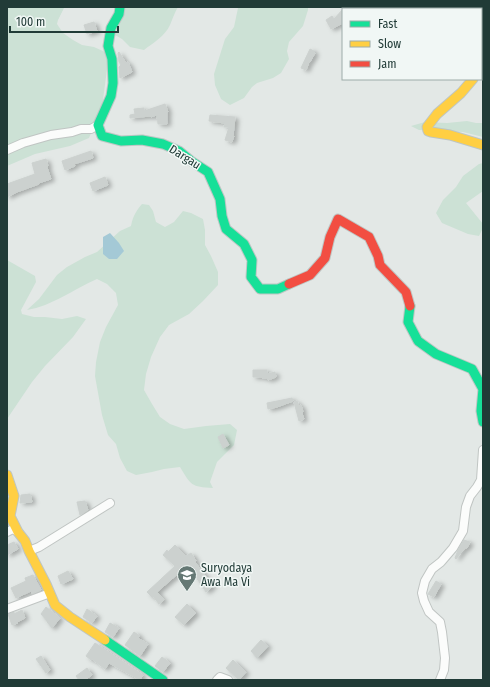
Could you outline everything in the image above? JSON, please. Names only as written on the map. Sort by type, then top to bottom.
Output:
[{"type":"street","points":[[7,150],[23,143],[51,135],[81,129],[91,130],[98,125],[111,96],[113,83],[112,59],[108,46],[111,28],[119,14],[120,7]]},
{"type":"street","points":[[472,80],[460,94],[436,115],[427,127],[428,131],[435,134],[447,135],[474,144],[483,145]]},
{"type":"street","name":"Dargau","points":[[98,125],[102,136],[121,141],[142,140],[163,144],[179,150],[191,161],[208,172],[220,199],[222,216],[226,229],[244,244],[252,260],[251,277],[260,289],[278,289],[310,275],[325,258],[330,237],[338,219],[369,237],[378,256],[380,265],[406,292],[410,305],[408,322],[418,341],[436,354],[472,369],[483,389],[481,411],[483,422]]},
{"type":"street","points":[[440,680],[444,670],[445,658],[440,622],[429,612],[422,593],[425,581],[432,569],[441,562],[453,548],[463,531],[466,507],[470,496],[481,480],[483,450]]},
{"type":"street","points":[[7,475],[14,496],[10,516],[18,532],[25,541],[55,605],[150,676],[163,680]]},
{"type":"street","points":[[29,551],[39,547],[110,503]]},
{"type":"street","points":[[7,532],[13,529],[18,532]]},
{"type":"street","points":[[7,609],[50,593]]},
{"type":"street","points":[[217,680],[220,677],[228,680]]},
{"type":"green space","points":[[7,7],[66,7],[64,8],[57,24],[63,33],[82,45],[94,47],[105,52],[108,62],[102,107],[89,138],[70,146],[35,154],[7,166]]},
{"type":"green space","points":[[124,7],[178,7],[165,33],[144,50],[130,47],[122,39],[115,35]]},
{"type":"green space","points":[[308,7],[308,10],[303,26],[289,42],[287,51],[289,59],[281,73],[273,78],[257,83],[244,98],[230,105],[221,99],[215,85],[214,74],[225,39],[234,27],[238,8]]},
{"type":"green space","points":[[467,121],[483,123],[483,137],[463,132],[419,130],[411,126],[425,122],[447,123]]},
{"type":"green space","points":[[483,163],[483,191],[466,203],[483,224],[483,228],[479,236],[468,234],[442,223],[436,213],[443,200],[456,187],[463,176],[479,164]]},
{"type":"green space","points":[[142,204],[149,205],[153,211],[156,222],[165,227],[174,222],[183,211],[203,219],[205,245],[218,272],[218,285],[189,314],[169,325],[160,337],[151,357],[146,374],[144,390],[160,417],[170,424],[184,429],[230,424],[237,430],[234,445],[217,462],[210,482],[213,488],[200,487],[192,484],[180,467],[136,475],[127,471],[120,458],[116,444],[108,435],[102,415],[95,376],[100,342],[118,305],[116,293],[107,284],[97,279],[45,305],[27,310],[39,299],[57,275],[67,267],[97,252],[120,231],[131,226],[135,214]]},
{"type":"green space","points":[[7,260],[35,276],[36,282],[21,310],[22,314],[34,317],[62,319],[77,316],[86,319],[73,337],[32,382],[7,419]]},
{"type":"water","points":[[110,233],[124,251],[117,259],[109,259],[103,254],[103,237]]},
{"type":"building","points":[[342,10],[342,24],[331,29],[326,20],[332,16],[334,19]]},
{"type":"building","points":[[94,22],[97,31],[87,34],[84,25]]},
{"type":"building","points":[[310,49],[315,53],[306,70],[301,68]]},
{"type":"building","points":[[119,52],[126,63],[128,62],[132,72],[120,78],[119,67],[121,65],[119,62]]},
{"type":"building","points":[[165,104],[168,112],[167,124],[158,124],[157,115],[151,117],[130,118],[130,115],[135,114],[134,109],[144,108],[144,111]]},
{"type":"building","points":[[210,115],[235,117],[234,136],[232,142],[225,140],[229,127],[224,127],[225,123],[209,121]]},
{"type":"building","points":[[91,151],[93,158],[74,164],[75,166],[65,170],[62,161]]},
{"type":"building","points":[[46,159],[51,179],[7,197],[7,184],[35,174],[32,163]]},
{"type":"building","points":[[105,177],[108,185],[93,191],[90,183]]},
{"type":"building","points":[[253,370],[267,370],[267,374],[275,372],[276,377],[268,380],[267,378],[262,377],[253,377]]},
{"type":"building","points":[[292,398],[293,401],[268,409],[267,403]]},
{"type":"building","points":[[297,401],[299,406],[301,405],[304,419],[299,421],[294,402]]},
{"type":"building","points":[[223,434],[229,445],[223,448],[218,437]]},
{"type":"building","points":[[30,494],[32,502],[20,503],[21,495]]},
{"type":"building","points":[[85,501],[88,510],[80,515],[77,502]]},
{"type":"building","points":[[464,540],[470,542],[467,548],[465,548],[456,559],[458,550]]},
{"type":"building","points":[[14,542],[18,549],[7,555],[7,545]]},
{"type":"building","points":[[175,545],[186,556],[191,553],[196,561],[195,562],[213,586],[206,592],[188,565],[157,592],[164,600],[159,604],[153,596],[152,597],[147,592],[175,566],[163,555],[167,550],[168,552]]},
{"type":"building","points":[[68,571],[73,579],[61,584],[58,576]]},
{"type":"building","points":[[33,575],[41,590],[32,594],[31,591],[16,598],[11,588],[26,581],[25,578]]},
{"type":"building","points":[[436,581],[441,584],[434,597],[428,594]]},
{"type":"building","points":[[187,604],[196,613],[184,625],[175,617]]},
{"type":"building","points":[[46,607],[60,618],[52,628],[41,614]]},
{"type":"building","points":[[87,609],[97,616],[92,623],[83,617]]},
{"type":"building","points":[[22,610],[25,618],[12,625],[8,614],[14,612],[14,614]]},
{"type":"building","points":[[110,623],[119,628],[113,637],[105,632]]},
{"type":"building","points":[[134,632],[140,636],[138,638],[148,644],[140,656],[125,645]]},
{"type":"building","points":[[261,640],[268,646],[257,658],[251,651]]},
{"type":"building","points":[[95,643],[143,675],[140,680],[109,663],[105,669],[86,656]]},
{"type":"building","points":[[41,656],[50,670],[46,673],[36,659]]},
{"type":"building","points":[[162,657],[170,663],[163,672],[155,666]]},
{"type":"building","points":[[233,660],[246,672],[239,680],[226,668]]},
{"type":"building","points":[[87,668],[92,675],[85,680],[79,680],[76,676]]},
{"type":"traffic: fast","points":[[120,7],[119,14],[111,28],[108,46],[112,59],[113,83],[111,96],[98,125],[102,136],[121,141],[142,140],[163,144],[179,151],[208,172],[220,199],[222,216],[226,229],[244,244],[252,260],[251,277],[260,289],[278,289],[289,284]]},
{"type":"traffic: fast","points":[[410,306],[408,322],[418,341],[436,354],[472,369],[483,389],[481,411],[483,422]]},
{"type":"traffic: fast","points":[[105,640],[163,680]]},
{"type":"traffic: slow","points":[[472,80],[461,93],[437,114],[427,127],[428,131],[431,132],[450,135],[483,145]]},
{"type":"traffic: slow","points":[[7,475],[14,496],[10,516],[18,532],[25,541],[55,605],[70,617],[105,640]]},
{"type":"traffic: jam","points":[[289,284],[310,275],[325,258],[330,237],[338,219],[369,237],[378,256],[380,265],[406,292],[410,306]]},
{"type":"place","name":"Suryodaya Awa Ma Vi","points":[[187,592]]}]
